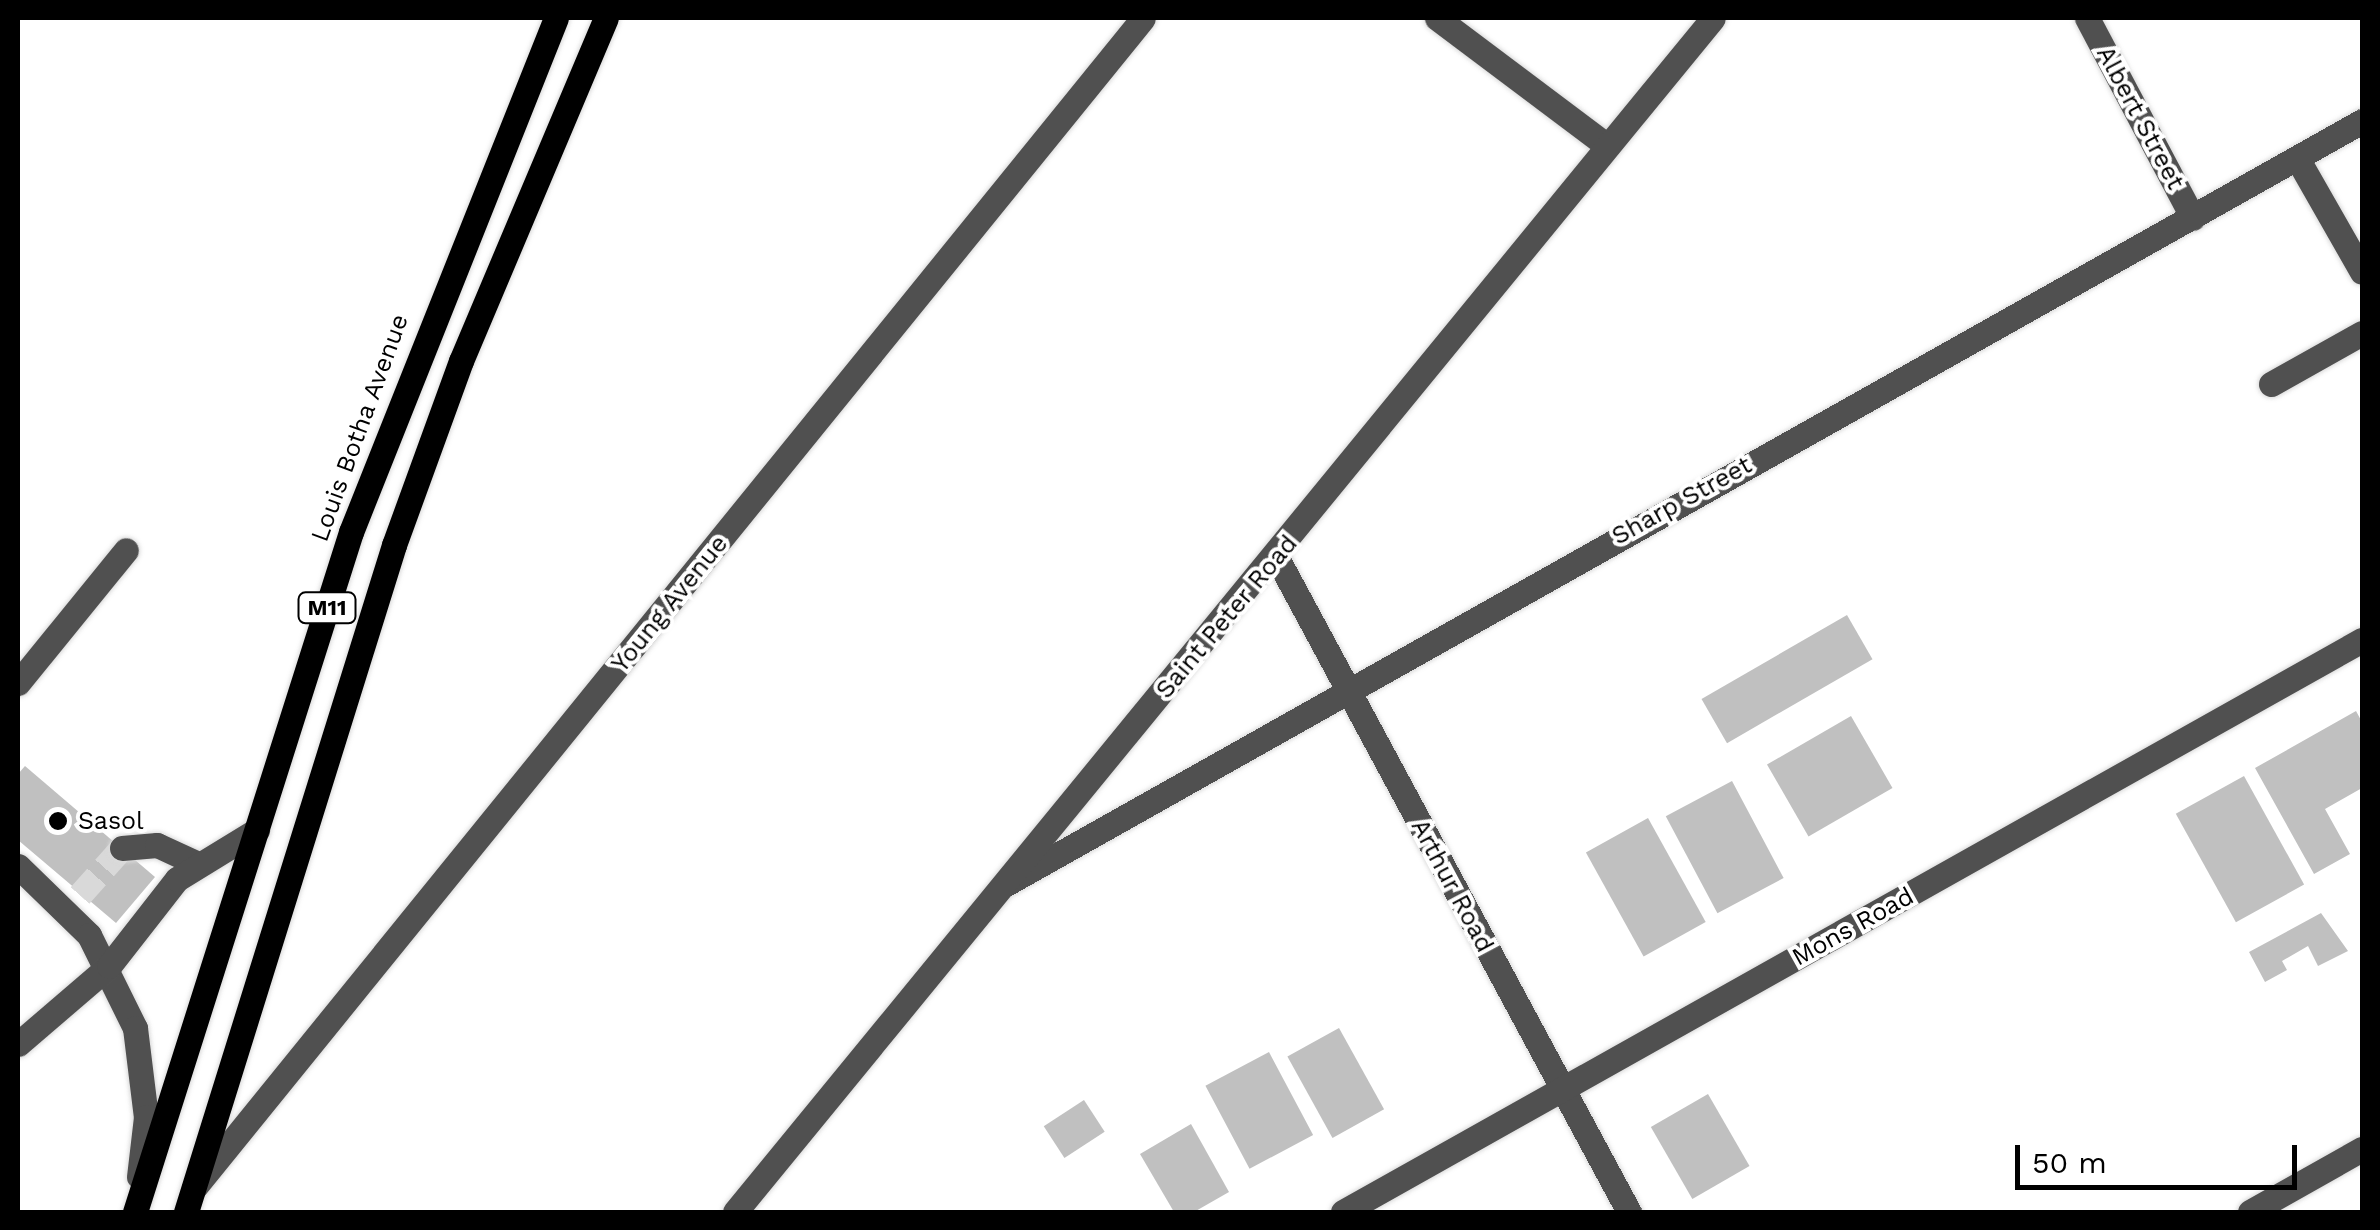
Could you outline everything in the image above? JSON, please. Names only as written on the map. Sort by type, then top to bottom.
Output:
[{"type":"main road","name":"Louis Botha Avenue","points":[[135,1212],[352,532],[556,18]]},
{"type":"main road","name":"M11","points":[[190,1200],[394,545],[461,361],[606,18]]},
{"type":"street","name":"Young Avenue","points":[[190,1200],[1143,18]]},
{"type":"street","points":[[1437,18],[1606,144]]},
{"type":"street","name":"Saint Peter Road","points":[[735,1212],[1277,558],[1606,144],[1714,18]]},
{"type":"street","name":"Albert Street","points":[[2086,18],[2192,218]]},
{"type":"street","name":"Sharp Street","points":[[1004,885],[1348,688],[2362,121]]},
{"type":"street","points":[[2297,158],[2362,272]]},
{"type":"street","points":[[2271,384],[2362,333]]},
{"type":"street","points":[[18,683],[126,550]]},
{"type":"street","name":"Arthur Road","points":[[1277,558],[1629,1212]]},
{"type":"street","name":"Mons Road","points":[[1342,1212],[2362,640]]},
{"type":"street","points":[[18,1044],[109,966],[161,896],[198,864],[257,830]]},
{"type":"street","points":[[122,848],[157,845],[198,864]]},
{"type":"street","points":[[18,866],[73,903],[109,966],[144,1060],[146,1117],[135,1212]]},
{"type":"street","points":[[2250,1212],[2362,1149]]},
{"type":"building","points":[[1847,615],[1872,659],[1727,743],[1702,699]]},
{"type":"building","points":[[2356,711],[2362,722],[2362,788],[2325,809],[2350,854],[2314,874],[2255,768]]},
{"type":"building","points":[[1851,716],[1892,788],[1808,836],[1767,764]]},
{"type":"building","points":[[25,766],[155,877],[116,923],[18,840],[18,774]]},
{"type":"building","points":[[2244,776],[2304,884],[2236,922],[2176,814]]},
{"type":"building","points":[[1732,781],[1784,878],[1717,913],[1666,816]]},
{"type":"building","points":[[1648,818],[1706,922],[1644,957],[1586,852]]},
{"type":"building","points":[[2321,913],[2348,951],[2318,966],[2308,946],[2282,961],[2287,970],[2265,982],[2249,952]]},
{"type":"building","points":[[1339,1028],[1384,1109],[1332,1138],[1287,1057]]},
{"type":"building","points":[[1269,1052],[1313,1135],[1250,1169],[1205,1086]]},
{"type":"building","points":[[1708,1094],[1750,1166],[1692,1199],[1651,1127]]},
{"type":"building","points":[[1084,1100],[1105,1132],[1064,1158],[1044,1126]]},
{"type":"building","points":[[1191,1124],[1229,1192],[1194,1212],[1174,1212],[1140,1154]]},
{"type":"tunnel","points":[[80,895],[122,848]]},
{"type":"place","name":"Sasol","points":[[58,821]]}]
